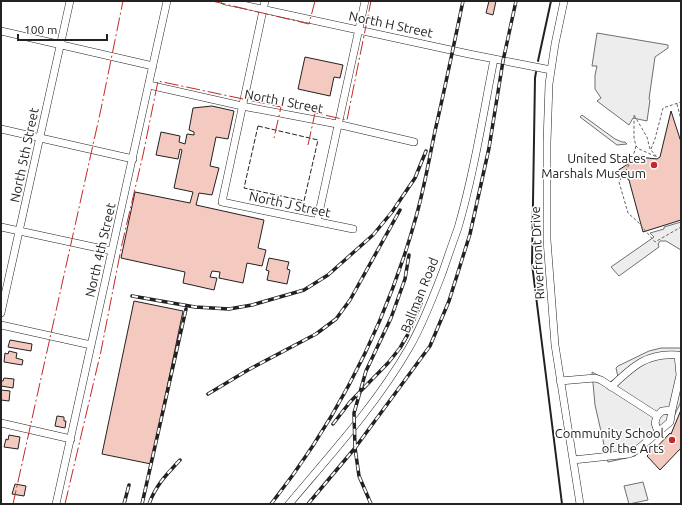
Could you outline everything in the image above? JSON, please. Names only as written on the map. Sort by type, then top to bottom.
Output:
[{"type":"street","name":"North 5th Street","points":[[1,313],[70,1]]},
{"type":"street","name":"North 4th Street","points":[[56,504],[167,1]]},
{"type":"street","name":"North H Street","points":[[225,1],[551,70]]},
{"type":"street","points":[[242,106],[265,1]]},
{"type":"street","points":[[317,222],[364,1]]},
{"type":"street","name":"Riverfront Drive","points":[[564,1],[555,44],[549,84],[547,142],[547,240],[553,321],[560,381],[580,504]]},
{"type":"street","points":[[1,31],[153,66]]},
{"type":"street","name":"Ballman Road","points":[[289,504],[380,392],[407,352],[425,318],[450,250],[462,211],[494,59]]},
{"type":"street","name":"North I Street","points":[[149,85],[242,106],[337,124],[414,142]]},
{"type":"street","name":"North J Street","points":[[242,106],[222,202],[353,229]]},
{"type":"street","points":[[1,129],[133,158]]},
{"type":"street","points":[[1,227],[112,251]]},
{"type":"street","points":[[1,325],[91,345]]},
{"type":"street","points":[[573,460],[629,454],[637,450],[670,422],[680,375],[679,356],[668,354],[641,361],[611,387]]},
{"type":"street","points":[[560,381],[595,378],[657,416]]},
{"type":"street","points":[[658,432],[656,423],[657,416],[662,411],[672,410]]},
{"type":"street","points":[[1,423],[71,438]]},
{"type":"path","points":[[650,149],[655,139],[663,108],[681,102]]},
{"type":"path","points":[[677,104],[681,120]]},
{"type":"path","points":[[636,146],[639,149],[657,157],[650,149],[647,137],[634,115],[634,138],[636,146],[632,160],[619,182],[628,213],[638,222],[654,242],[681,227]]},
{"type":"shaded area","points":[[597,33],[668,45],[668,48],[655,57],[647,121],[633,118],[629,125],[597,101],[601,98],[595,89],[595,75],[597,66],[592,66]]},
{"type":"shaded area","points":[[582,115],[615,139],[627,144],[617,145],[580,117]]},
{"type":"shaded area","points":[[681,222],[681,250],[666,241],[660,241],[658,244],[659,247],[619,276],[611,267],[654,237],[650,233]]},
{"type":"shaded area","points":[[661,348],[681,348],[680,404],[671,422],[635,456],[608,462],[595,405],[592,372],[610,382],[618,377],[616,368],[618,366],[649,351]]},
{"type":"shaded area","points":[[643,482],[648,500],[629,504],[624,486]]},
{"type":"building","points":[[489,1],[496,1],[493,15],[486,13]]},
{"type":"building","points":[[305,57],[343,65],[340,78],[334,77],[330,96],[298,89]]},
{"type":"building","points":[[212,106],[234,111],[228,139],[216,137],[210,166],[219,168],[212,195],[199,193],[196,205],[264,220],[258,248],[266,250],[262,266],[247,263],[243,283],[219,278],[220,272],[212,271],[210,277],[217,278],[214,290],[183,283],[185,272],[121,258],[135,192],[190,203],[193,192],[174,188],[182,150],[180,149],[178,159],[156,155],[161,132],[180,136],[179,142],[185,144],[187,134],[194,135],[194,132],[189,130],[193,108]]},
{"type":"building","name":"United States Marshals Museum","points":[[671,111],[681,142],[681,220],[643,232],[629,180],[617,171],[639,157],[657,159],[660,157]]},
{"type":"building","points":[[269,258],[289,262],[287,269],[290,270],[287,284],[267,280],[269,271],[266,270]]},
{"type":"building","points":[[134,301],[183,311],[151,464],[102,454]]},
{"type":"building","points":[[10,340],[32,344],[31,351],[8,347]]},
{"type":"building","points":[[9,351],[17,353],[16,358],[23,360],[22,365],[4,362],[5,353],[8,354]]},
{"type":"building","points":[[4,378],[14,379],[13,388],[1,386],[1,381],[3,381]]},
{"type":"building","points":[[1,390],[10,391],[9,401],[1,400]]},
{"type":"building","name":"Community School of the Arts","points":[[681,410],[681,448],[660,470],[647,456],[649,454],[647,451],[652,447],[655,449],[670,433],[671,434]]},
{"type":"building","points":[[57,416],[64,417],[64,421],[66,421],[65,428],[55,426]]},
{"type":"building","points":[[9,435],[20,437],[18,449],[4,447],[6,439],[8,440]]},
{"type":"building","points":[[15,484],[26,486],[24,496],[12,494]]},
{"type":"railway","points":[[271,504],[318,438],[339,403],[358,368],[391,294],[422,196],[463,1]]},
{"type":"railway","points":[[308,504],[355,448],[430,346],[449,301],[470,234],[489,148],[503,61],[516,1]]},
{"type":"railway","points":[[132,296],[195,307],[229,309],[252,305],[304,290],[328,275],[373,235],[392,212],[415,178],[426,151]]},
{"type":"railway","points":[[208,394],[248,370],[316,334],[336,319],[350,300],[400,210]]},
{"type":"railway","points":[[371,504],[359,476],[355,448],[354,413],[366,371],[391,318],[405,279],[409,255]]},
{"type":"railway","points":[[333,424],[350,402],[388,363],[400,348],[407,336],[421,303]]},
{"type":"railway","points":[[142,504],[186,309]]},
{"type":"railway","points":[[149,504],[158,486],[180,460]]},
{"type":"railway","points":[[124,504],[129,485]]},
{"type":"fence","points":[[258,126],[318,140],[304,201],[244,188],[258,126]]},
{"type":"wall","points":[[538,61],[551,1]]},
{"type":"wall","points":[[536,72],[532,264],[562,504]]},
{"type":"power","points":[[13,504],[101,109],[123,1]]},
{"type":"power","points":[[212,1],[309,24],[315,1]]},
{"type":"power","points":[[308,145],[315,113],[347,120],[371,1]]},
{"type":"power","points":[[65,504],[101,351],[122,244],[143,155],[158,81],[281,107],[274,138]]},
{"type":"place","name":"United States Marshals Museum","points":[[654,165]]},
{"type":"place","name":"Community School of the Arts","points":[[672,440]]}]
